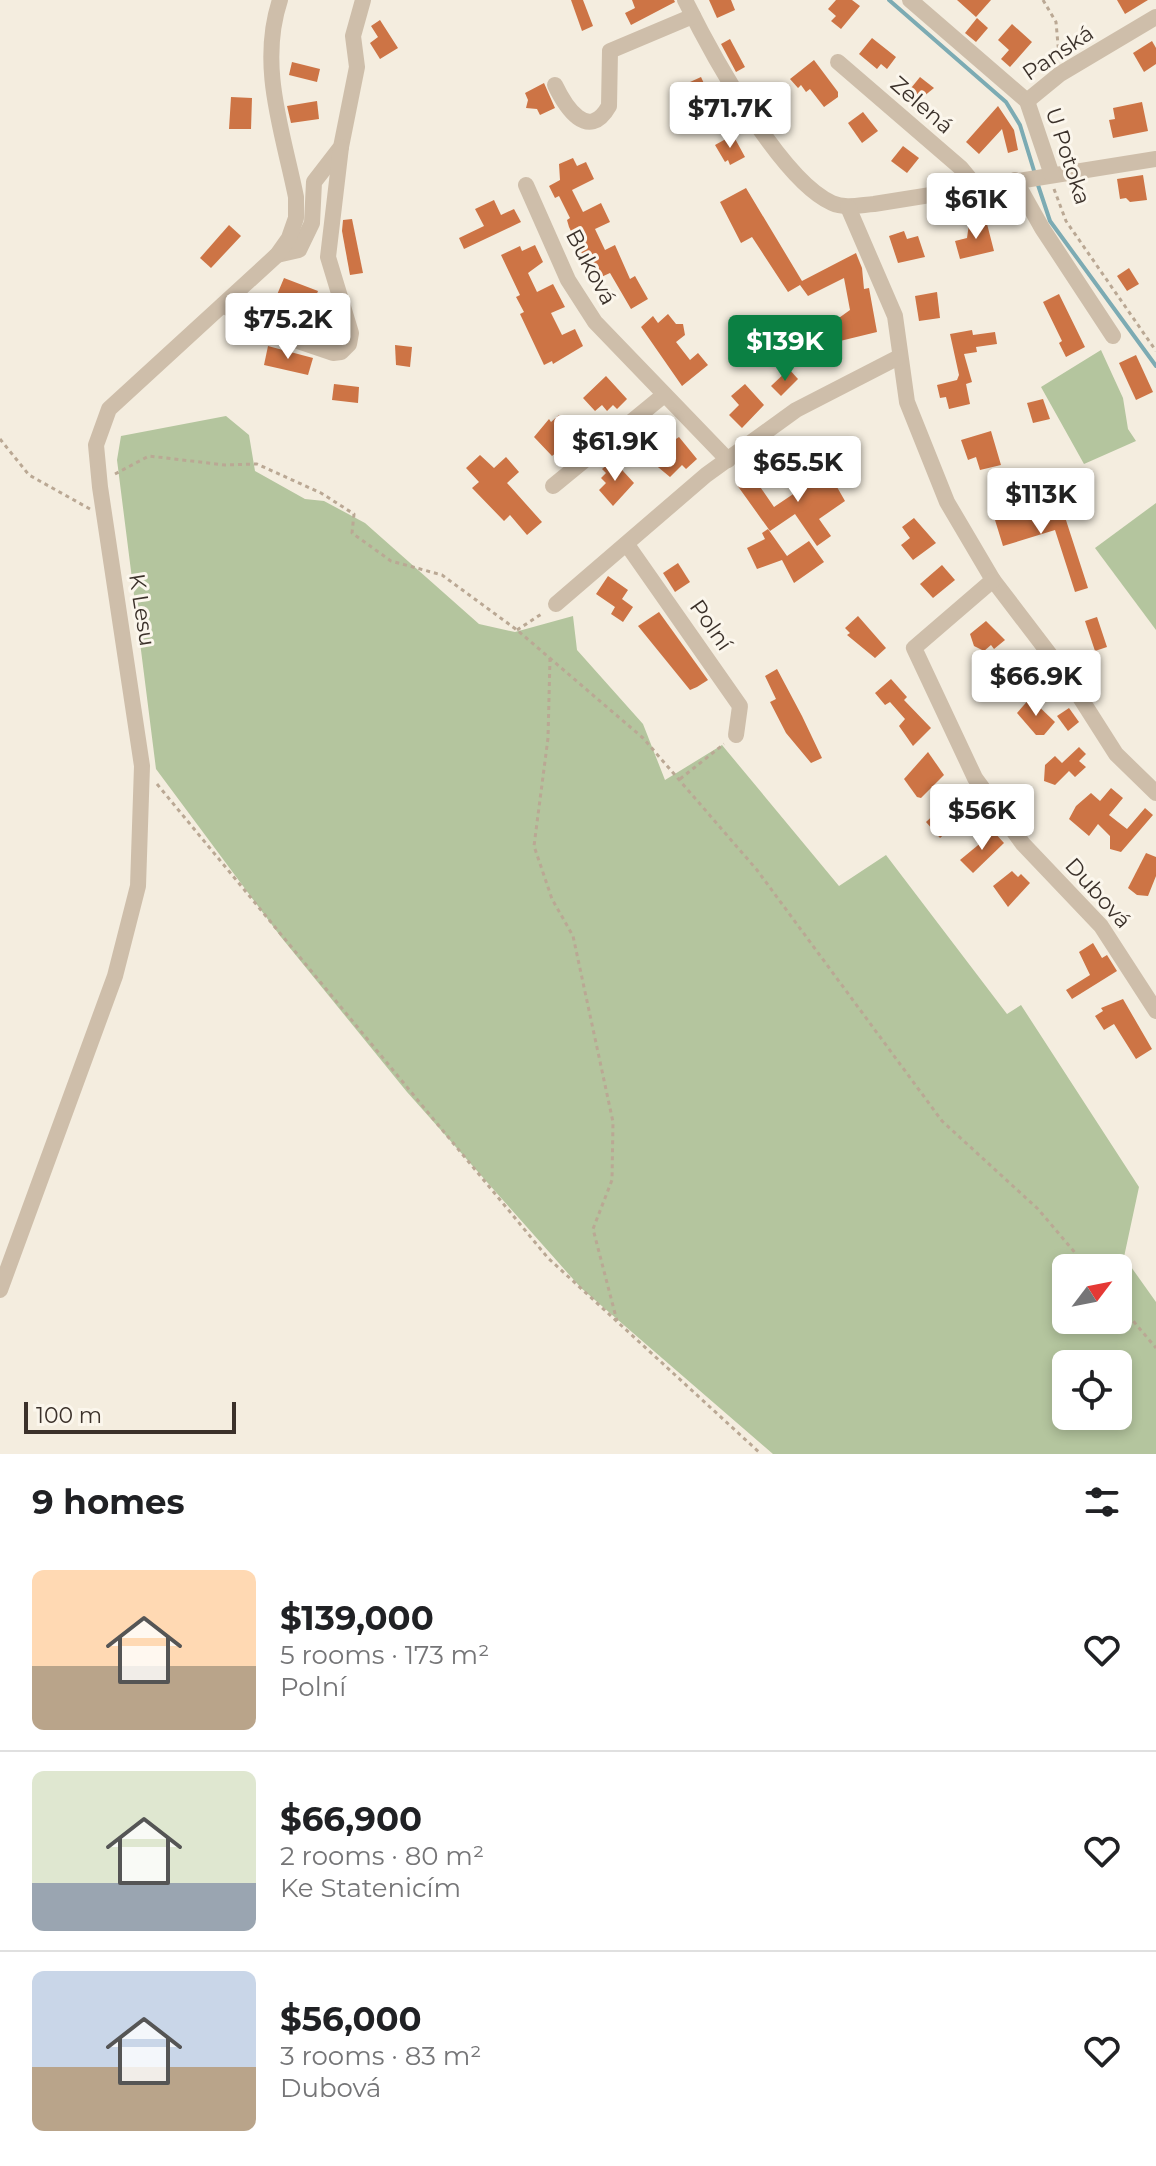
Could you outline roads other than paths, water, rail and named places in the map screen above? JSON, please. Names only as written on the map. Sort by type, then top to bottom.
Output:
[{"type":"street","name":"K Lesu","points":[[0,1290],[128,931],[138,886],[142,766],[96,445],[109,409],[277,255],[289,238],[296,218],[296,197],[270,76],[271,25],[280,0]]},
{"type":"street","points":[[223,305],[274,333],[333,353],[341,352],[349,344],[351,333],[328,257],[341,147],[357,67],[353,36],[363,0]]},
{"type":"street","points":[[685,0],[716,63],[774,146],[818,193],[832,203],[848,207],[1156,159]]},
{"type":"street","name":"U Potoka","points":[[910,0],[1027,101],[1035,177]]},
{"type":"street","points":[[555,85],[572,115],[585,120],[598,118],[609,106],[610,51],[693,16]]},
{"type":"street","name":"Panská","points":[[1027,101],[1060,74],[1156,17]]},
{"type":"street","name":"Zelená","points":[[838,62],[961,168],[975,185]]},
{"type":"street","points":[[277,255],[299,250],[312,223],[314,182],[341,147]]},
{"type":"street","points":[[1035,177],[1042,228],[1113,336]]},
{"type":"street","name":"Buková","points":[[526,185],[568,280],[595,322],[728,460]]},
{"type":"street","points":[[848,207],[895,316],[907,402],[941,489],[993,580],[1067,677],[1116,754],[1156,793]]},
{"type":"street","points":[[556,604],[628,546],[706,475],[796,410],[899,357]]},
{"type":"street","points":[[553,486],[664,395]]},
{"type":"street","name":"Polní","points":[[628,546],[740,706],[736,735]]},
{"type":"street","name":"Dubová","points":[[993,580],[914,648],[975,778],[1023,844],[1101,926],[1156,1011]]},
{"type":"waterway","points":[[889,0],[1006,102],[1020,125],[1035,174]]},
{"type":"waterway","points":[[1037,182],[1050,221],[1156,366]]}]
